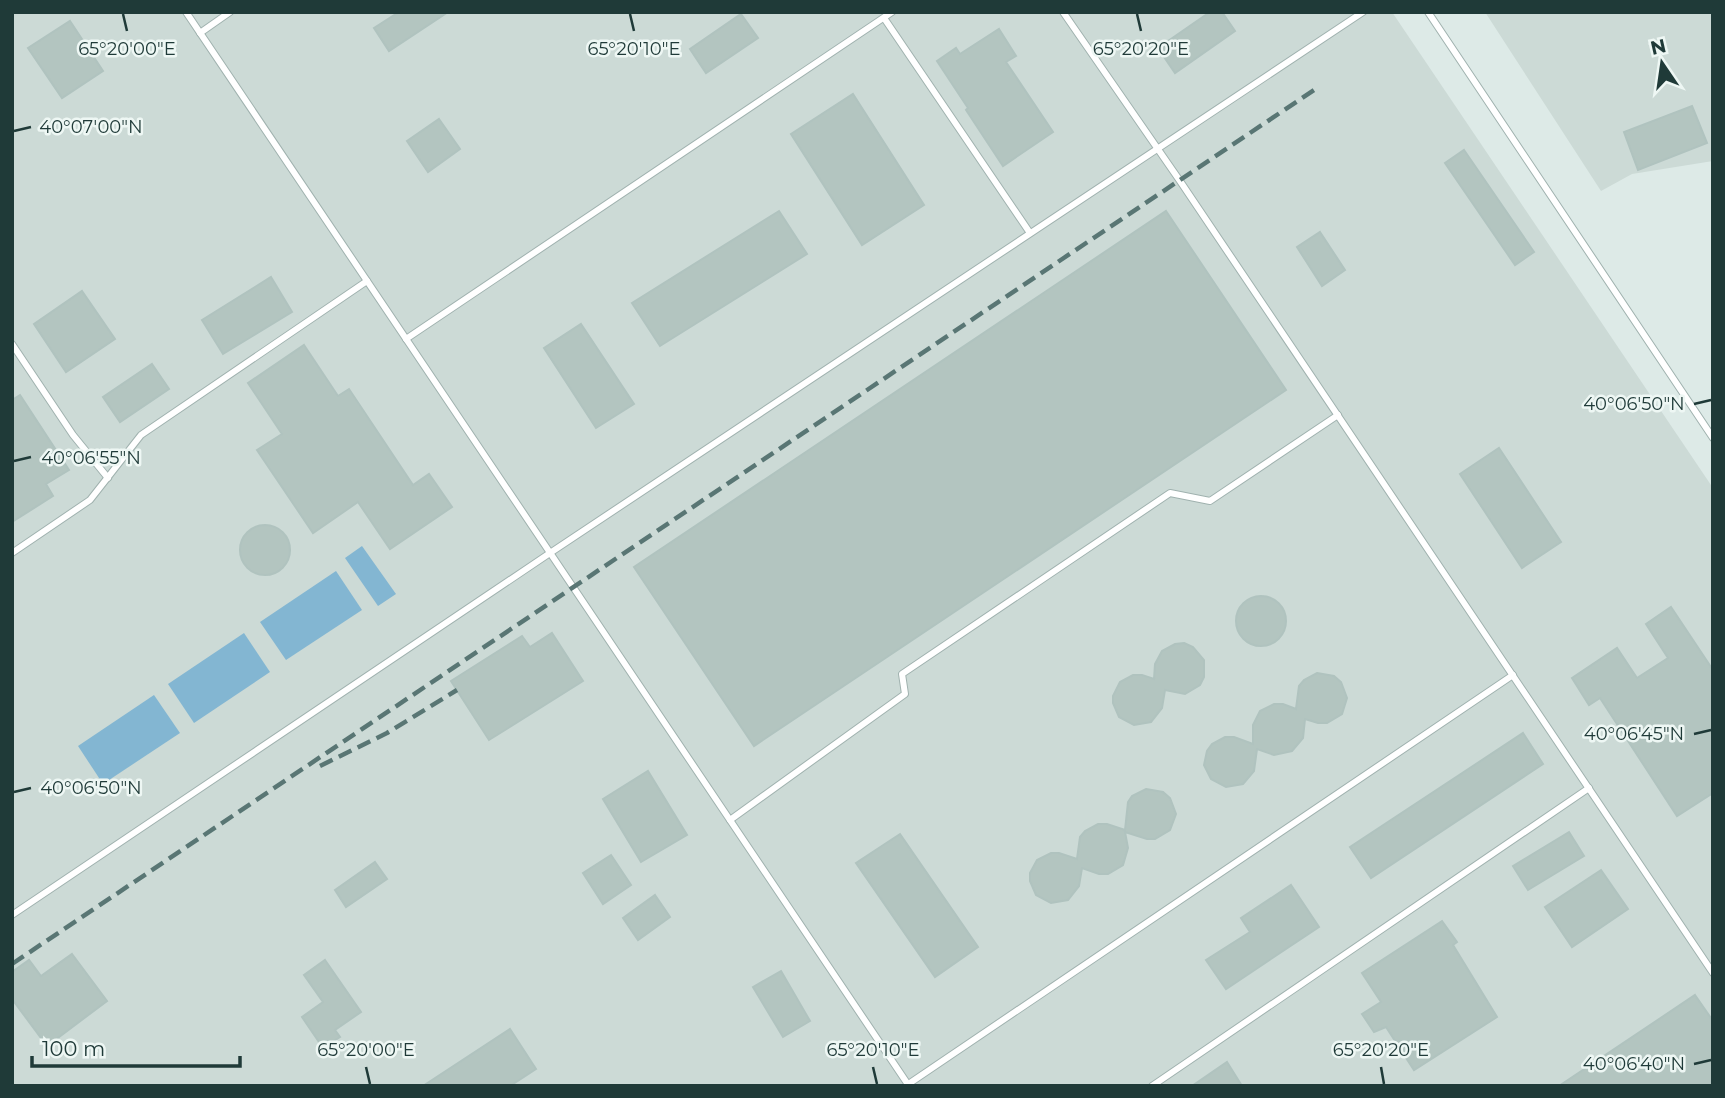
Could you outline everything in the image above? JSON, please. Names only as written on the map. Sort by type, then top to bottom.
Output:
[{"type":"lane","points":[[186,12],[907,1085],[1513,675]]},
{"type":"lane","points":[[200,33],[230,12]]},
{"type":"lane","points":[[406,339],[891,12]]},
{"type":"lane","points":[[1063,12],[1158,148],[1713,972]]},
{"type":"lane","points":[[12,915],[1363,12]]},
{"type":"lane","points":[[1428,12],[1713,438]]},
{"type":"lane","points":[[884,18],[1030,233]]},
{"type":"lane","points":[[12,553],[90,500],[141,435],[367,281]]},
{"type":"lane","points":[[12,344],[73,435],[108,478]]},
{"type":"lane","points":[[730,820],[905,694],[902,674],[1170,493],[1210,501],[1338,415]]},
{"type":"lane","points":[[1152,1086],[1589,788]]},
{"type":"shaded area","points":[[12,12],[1392,12],[1713,488],[1713,1086],[12,1086]]},
{"type":"shaded area","points":[[1485,12],[1713,12],[1713,161],[1632,174],[1601,191]]},
{"type":"water","points":[[362,546],[396,594],[378,606],[345,558]]},
{"type":"water","points":[[336,571],[362,610],[286,660],[260,622]]},
{"type":"water","points":[[244,633],[270,672],[194,723],[168,684]]},
{"type":"water","points":[[154,695],[180,733],[103,784],[78,746]]},
{"type":"building","points":[[399,12],[448,12],[389,51],[374,28]]},
{"type":"building","points":[[1210,12],[1222,12],[1235,31],[1175,73],[1158,48]]},
{"type":"building","points":[[741,14],[758,38],[706,73],[690,49]]},
{"type":"building","points":[[70,21],[103,71],[62,98],[28,48]]},
{"type":"building","points":[[999,29],[1016,56],[1006,62],[1053,132],[1003,166],[937,61],[956,48],[960,54]]},
{"type":"building","points":[[853,94],[924,205],[862,245],[791,134]]},
{"type":"building","points":[[1692,106],[1707,143],[1638,170],[1624,132]]},
{"type":"building","points":[[439,119],[460,149],[428,172],[407,141]]},
{"type":"building","points":[[1464,150],[1534,252],[1515,265],[1445,163]]},
{"type":"building","points":[[779,211],[807,254],[660,346],[632,303]]},
{"type":"building","points":[[1166,211],[1286,390],[754,746],[634,567]]},
{"type":"building","points":[[1320,232],[1345,270],[1322,286],[1297,247]]},
{"type":"building","points":[[271,277],[292,312],[223,354],[202,320]]},
{"type":"building","points":[[82,291],[115,339],[66,372],[34,324]]},
{"type":"building","points":[[581,324],[634,404],[596,428],[544,348]]},
{"type":"building","points":[[304,345],[338,396],[349,389],[413,485],[429,474],[452,507],[390,549],[358,502],[313,533],[257,450],[282,434],[248,383]]},
{"type":"building","points":[[152,364],[169,389],[120,422],[103,397]]},
{"type":"building","points":[[20,395],[69,470],[46,484],[53,496],[12,522],[12,400]]},
{"type":"building","points":[[1499,448],[1561,542],[1522,568],[1460,474]]},
{"type":"building","points":[[265,525],[283,532],[290,550],[283,568],[265,575],[247,568],[240,550],[247,532]]},
{"type":"building","points":[[1261,596],[1279,603],[1286,621],[1279,639],[1261,646],[1243,639],[1236,621],[1243,603]]},
{"type":"building","points":[[1671,607],[1713,670],[1713,793],[1677,816],[1600,698],[1589,705],[1572,678],[1617,648],[1637,678],[1668,658],[1646,624]]},
{"type":"building","points":[[552,633],[583,681],[489,740],[451,681],[522,636],[530,647]]},
{"type":"building","points":[[1184,643],[1193,647],[1204,660],[1204,677],[1200,685],[1185,694],[1165,690],[1162,708],[1151,722],[1134,725],[1119,717],[1113,696],[1120,682],[1133,675],[1154,679],[1155,664],[1162,651],[1175,644]]},
{"type":"building","points":[[1317,673],[1334,676],[1341,682],[1347,698],[1342,714],[1327,723],[1305,719],[1303,738],[1292,751],[1274,755],[1257,749],[1254,771],[1243,784],[1226,787],[1211,779],[1204,765],[1207,751],[1212,744],[1225,737],[1234,737],[1253,744],[1253,725],[1260,711],[1274,704],[1296,709],[1299,686]]},
{"type":"building","points":[[1523,733],[1543,764],[1371,878],[1350,847]]},
{"type":"building","points":[[648,771],[687,835],[641,862],[603,799]]},
{"type":"building","points":[[1146,789],[1163,792],[1170,798],[1176,814],[1170,830],[1155,839],[1125,832],[1128,848],[1123,865],[1108,874],[1082,868],[1079,886],[1068,900],[1051,903],[1036,895],[1030,881],[1030,873],[1037,860],[1051,853],[1077,859],[1080,837],[1098,824],[1125,830],[1128,802],[1132,796]]},
{"type":"building","points":[[1569,832],[1584,856],[1528,890],[1513,866]]},
{"type":"building","points":[[900,834],[978,947],[935,977],[856,863]]},
{"type":"building","points":[[611,855],[631,885],[603,904],[583,873]]},
{"type":"building","points":[[375,862],[387,879],[346,907],[335,890]]},
{"type":"building","points":[[1601,870],[1628,909],[1572,947],[1545,907]]},
{"type":"building","points":[[1291,885],[1319,927],[1226,989],[1206,960],[1250,932],[1241,918]]},
{"type":"building","points":[[655,895],[670,917],[638,940],[623,918]]},
{"type":"building","points":[[1442,921],[1457,942],[1453,945],[1497,1017],[1414,1070],[1386,1027],[1374,1032],[1362,1014],[1381,1002],[1362,973]]},
{"type":"building","points":[[72,954],[107,1001],[47,1046],[12,999],[12,972],[29,960],[41,976]]},
{"type":"building","points":[[325,960],[361,1012],[335,1030],[340,1037],[323,1048],[302,1017],[323,1002],[304,975]]},
{"type":"building","points":[[781,971],[810,1021],[783,1037],[753,987]]},
{"type":"building","points":[[1695,995],[1713,1021],[1713,1086],[1559,1086]]},
{"type":"building","points":[[510,1029],[536,1069],[510,1086],[423,1086]]},
{"type":"building","points":[[1227,1062],[1242,1086],[1192,1086]]},
{"type":"railway","points":[[12,964],[1317,88]]},
{"type":"railway","points":[[320,766],[387,733],[457,690]]}]
